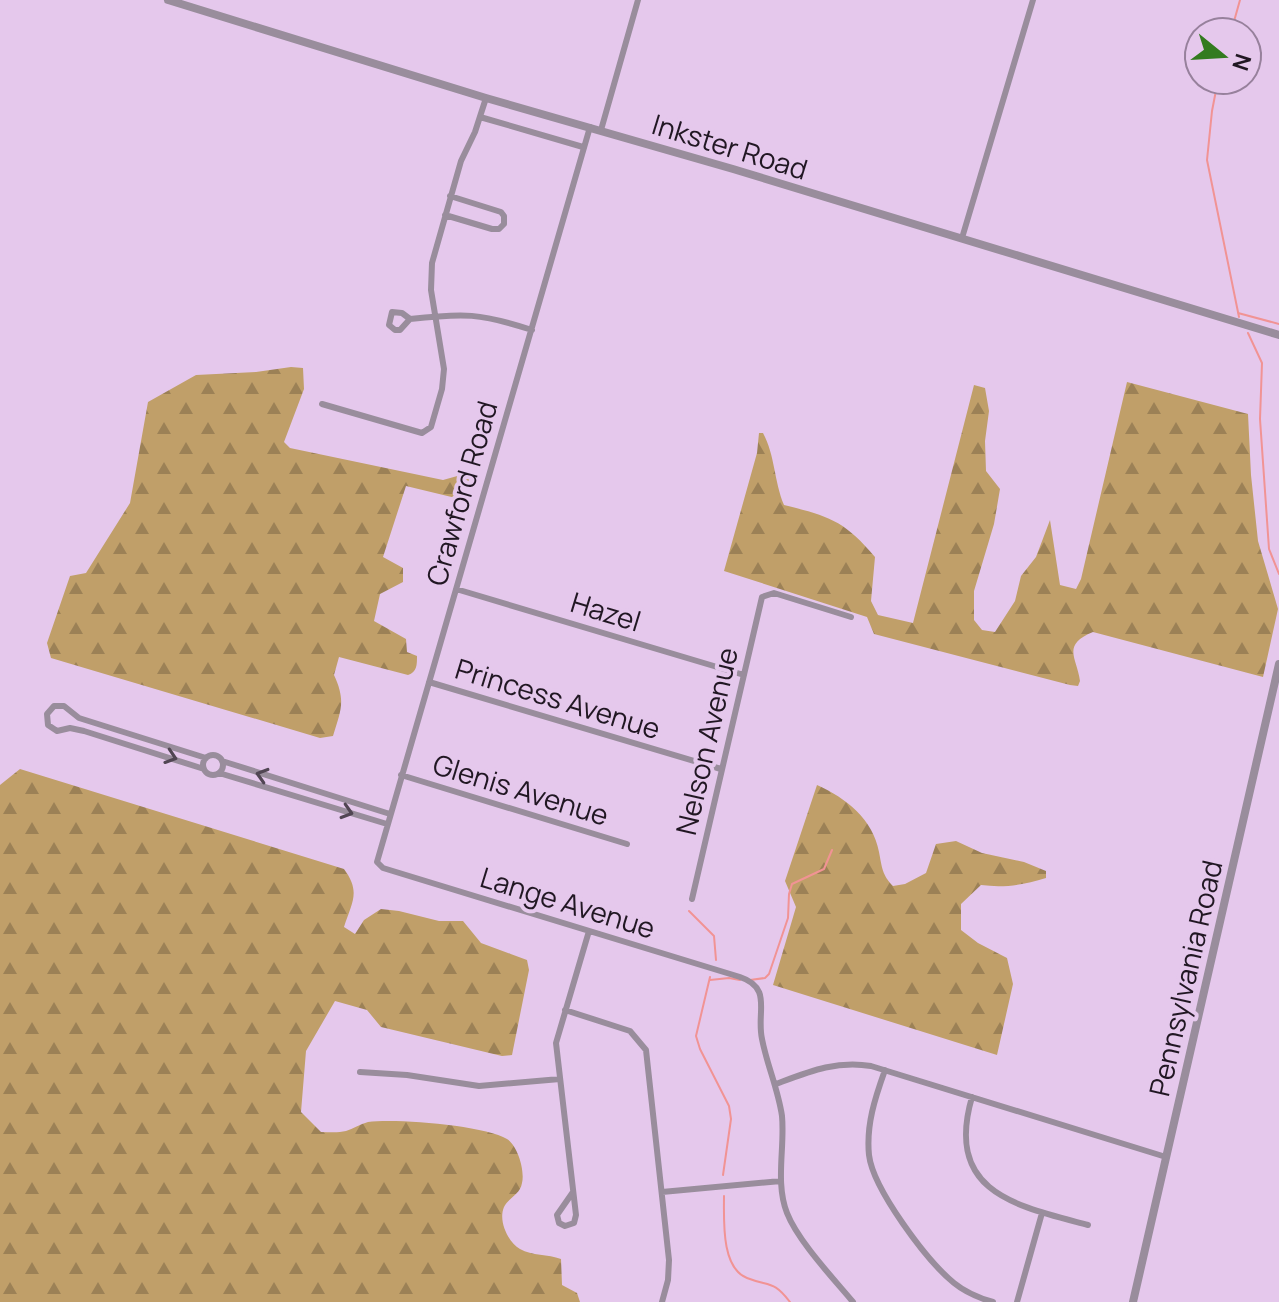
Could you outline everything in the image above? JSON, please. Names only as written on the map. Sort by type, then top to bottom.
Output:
[{"type":"street","name":"Inkster Road","points":[[168,0],[1279,335]]},
{"type":"street","points":[[601,130],[638,0]]},
{"type":"street","points":[[962,238],[1033,0]]},
{"type":"street","points":[[322,404],[410,430],[427,431],[433,422],[444,378],[431,272],[450,196],[486,98]]},
{"type":"street","points":[[480,117],[583,147]]},
{"type":"street","name":"Crawford Road","points":[[383,868],[378,864],[377,857],[590,127]]},
{"type":"street","points":[[445,215],[492,229],[499,229],[504,224],[501,212],[450,196]]},
{"type":"street","points":[[410,319],[480,315],[532,330]]},
{"type":"street","name":"Hazel","points":[[456,589],[744,675]]},
{"type":"street","name":"Nelson Avenue","points":[[692,899],[760,603],[765,594],[774,593],[851,617]]},
{"type":"street","name":"Pennsylvania Road","points":[[1133,1302],[1279,664]]},
{"type":"street","name":"Princess Avenue","points":[[429,682],[721,769]]},
{"type":"street","points":[[387,824],[219,773],[209,774],[204,769],[84,731],[54,729],[47,722],[47,714],[54,706],[64,706],[87,721],[206,758],[216,756],[222,761],[390,814]]},
{"type":"street","points":[[84,731],[87,721]]},
{"type":"street","points":[[141,748],[144,738]]},
{"type":"street","points":[[204,769],[206,758]]},
{"type":"street","points":[[219,773],[222,761]]},
{"type":"street","name":"Glenis Avenue","points":[[401,775],[627,844]]},
{"type":"street","points":[[300,798],[303,787]]},
{"type":"street","name":"Lange Avenue","points":[[383,868],[754,983],[761,994],[762,1042],[776,1084]]},
{"type":"street","points":[[573,1192],[557,1215],[559,1223],[565,1226],[571,1225],[576,1218],[556,1043],[589,931]]},
{"type":"street","points":[[565,1010],[623,1028],[635,1035],[648,1057],[669,1266],[662,1302]]},
{"type":"street","points":[[853,1302],[795,1228],[784,1202],[781,1181],[782,1120],[776,1084],[826,1066],[851,1064],[885,1070],[1166,1157]]},
{"type":"street","points":[[885,1070],[869,1127],[869,1155],[877,1184],[885,1199],[942,1272],[959,1287],[993,1302]]},
{"type":"street","points":[[360,1072],[407,1075],[479,1086],[560,1079]]},
{"type":"street","points":[[972,1097],[966,1133],[978,1174],[1005,1199],[1088,1225]]},
{"type":"street","points":[[662,1192],[781,1181]]},
{"type":"street","points":[[1017,1302],[1042,1213]]},
{"type":"green space","points":[[303,368],[304,389],[284,442],[290,448],[443,480],[468,473],[464,500],[406,486],[383,557],[403,568],[403,582],[380,594],[374,621],[406,639],[407,652],[417,656],[413,672],[408,675],[339,657],[334,675],[340,692],[340,712],[333,736],[320,738],[51,658],[47,643],[70,576],[86,573],[130,503],[148,402],[196,375]]},
{"type":"green space","points":[[1127,382],[1248,414],[1258,541],[1278,609],[1263,677],[1093,632],[1074,647],[1080,681],[1078,686],[1070,685],[874,634],[867,617],[724,571],[757,453],[759,433],[763,433],[784,505],[834,521],[854,535],[875,557],[871,601],[878,615],[913,623],[974,385],[985,388],[989,411],[985,441],[986,471],[1000,489],[994,524],[974,591],[974,620],[982,630],[995,632],[1015,601],[1021,576],[1036,557],[1050,520],[1060,585],[1076,589],[1081,579]]},
{"type":"green space","points":[[20,769],[344,869],[354,891],[344,927],[355,934],[364,920],[381,909],[399,911],[439,921],[463,921],[481,943],[527,960],[529,970],[512,1055],[502,1056],[381,1027],[367,1010],[335,1001],[306,1051],[301,1112],[321,1132],[346,1131],[368,1122],[398,1121],[460,1126],[507,1139],[517,1153],[523,1178],[519,1191],[504,1207],[502,1218],[505,1231],[520,1249],[561,1259],[562,1285],[577,1293],[580,1302],[0,1302],[0,785]]},
{"type":"green space","points":[[817,785],[848,803],[871,829],[885,874],[893,886],[905,884],[926,873],[936,844],[956,841],[982,853],[1024,862],[1046,871],[1046,878],[1029,882],[1006,886],[981,885],[961,904],[961,930],[1007,958],[1013,984],[997,1055],[773,985],[796,907],[785,881]]},
{"type":"waterway","points":[[1236,16],[1240,0]]},
{"type":"waterway","points":[[1215,96],[1207,160],[1239,317]]},
{"type":"waterway","points":[[1238,313],[1279,324]]},
{"type":"waterway","points":[[1248,333],[1262,363],[1260,419],[1269,549],[1279,574]]},
{"type":"waterway","points":[[750,980],[765,978],[769,974],[788,918],[792,884],[824,869],[832,850]]},
{"type":"waterway","points":[[689,911],[714,936],[716,960]]},
{"type":"waterway","points":[[710,977],[696,1036],[729,1106],[731,1119],[723,1175]]},
{"type":"waterway","points":[[710,980],[740,980]]},
{"type":"waterway","points":[[724,1196],[726,1242],[732,1264],[747,1278],[775,1287],[790,1302]]}]
